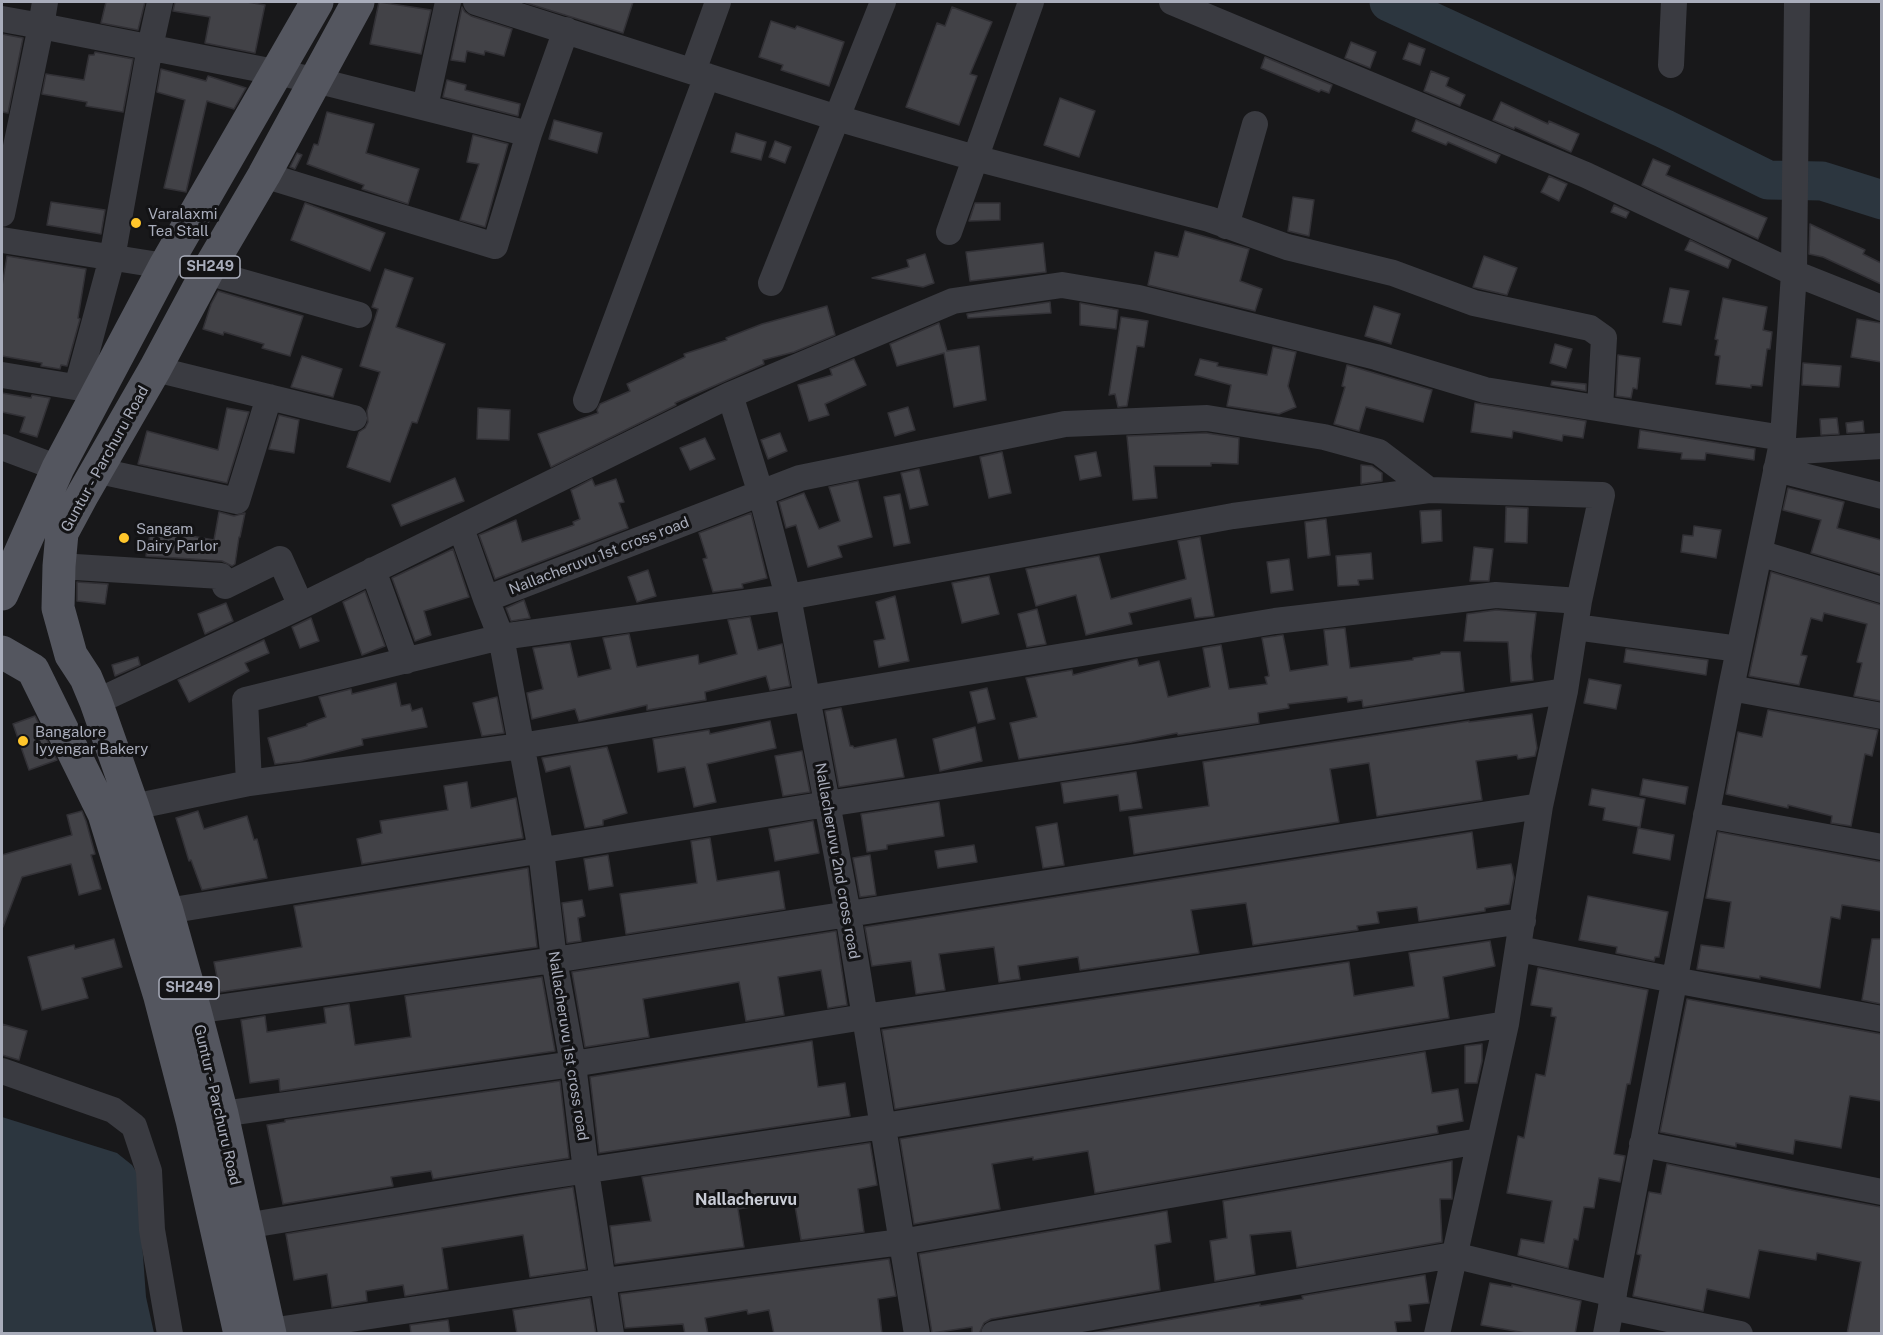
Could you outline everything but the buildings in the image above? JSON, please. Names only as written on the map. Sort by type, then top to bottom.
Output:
[{"type":"main road","name":"Guntur - Parchuru Road","points":[[260,1333],[245,1226],[222,1114],[167,911],[133,807],[96,702],[86,678],[71,655],[58,608],[59,566],[50,524],[58,468],[88,389],[165,266],[317,2]]},
{"type":"main road","name":"Guntur - Parchuru Road","points":[[2,594],[50,524],[95,470],[155,369],[358,2]]},
{"type":"main road","points":[[2,652],[33,670],[71,655]]},
{"type":"main road","name":"Guntur - Parchuru Road","points":[[33,670],[104,814],[160,996],[192,1120],[260,1333]]},
{"type":"street","points":[[2,375],[88,389],[160,2]]},
{"type":"street","points":[[425,107],[448,2]]},
{"type":"street","points":[[476,2],[837,118],[975,158],[1209,219],[1287,247],[1393,273],[1474,303],[1590,328],[1604,338],[1599,408]]},
{"type":"street","points":[[586,399],[700,73],[718,2]]},
{"type":"street","points":[[771,283],[883,2]]},
{"type":"street","points":[[949,232],[1031,2]]},
{"type":"street","points":[[1172,2],[1586,175],[1794,273],[1881,308]]},
{"type":"street","points":[[1671,65],[1674,2]]},
{"type":"street","points":[[1606,1334],[1731,688],[1780,453],[1794,273],[1797,2]]},
{"type":"street","points":[[2,214],[43,14]]},
{"type":"street","points":[[2,19],[43,14],[150,47],[315,80],[529,135]]},
{"type":"street","points":[[264,175],[495,246],[529,135],[566,30]]},
{"type":"street","points":[[1226,226],[1255,124]]},
{"type":"street","points":[[2,240],[165,266]]},
{"type":"street","points":[[207,272],[359,315]]},
{"type":"street","points":[[96,702],[301,606],[730,395],[953,301],[1062,285],[1139,298],[1376,357],[1485,390],[1599,408],[1780,453],[1881,496]]},
{"type":"street","points":[[155,369],[354,418]]},
{"type":"street","name":"Nallacheruvu 2nd cross road","points":[[730,395],[761,494],[788,597],[848,914],[917,1334]]},
{"type":"street","points":[[95,470],[237,501],[269,397]]},
{"type":"street","name":"Nallacheruvu 1st cross road","points":[[611,1334],[586,1171],[573,1064],[554,960],[541,850],[501,637],[486,599],[800,478],[1065,424],[1207,418],[1324,437],[1379,452],[1429,490]]},
{"type":"street","points":[[1780,453],[1881,446]]},
{"type":"street","points":[[2,447],[58,468]]},
{"type":"street","points":[[249,783],[244,700],[501,637],[788,597],[1233,516],[1429,490],[1602,495],[1575,627],[1565,691],[1540,806],[1506,1024],[1437,1334]]},
{"type":"street","points":[[461,528],[486,599]]},
{"type":"street","points":[[1759,553],[1881,590]]},
{"type":"street","points":[[59,566],[223,581],[280,559],[301,606]]},
{"type":"street","points":[[373,570],[406,661]]},
{"type":"street","points":[[133,807],[249,783],[521,746],[1275,621],[1496,595],[1580,601]]},
{"type":"street","points":[[1575,627],[1739,649]]},
{"type":"street","points":[[1731,688],[1881,716]]},
{"type":"street","points":[[167,911],[827,804],[1565,691]]},
{"type":"street","points":[[195,1011],[554,960],[1540,806]]},
{"type":"street","points":[[1706,815],[1881,848]]},
{"type":"street","points":[[222,1114],[573,1064],[864,1017],[1523,921]]},
{"type":"street","points":[[1519,949],[1674,981],[1881,1019]]},
{"type":"street","points":[[245,1226],[884,1126],[1506,1024]]},
{"type":"street","points":[[2,1071],[113,1110],[134,1126],[148,1171],[152,1230],[170,1334]]},
{"type":"street","points":[[260,1333],[604,1281],[901,1242],[1479,1141]]},
{"type":"street","points":[[1642,1143],[1881,1192]]},
{"type":"street","points":[[994,1334],[1453,1256],[1740,1334]]},
{"type":"shaded area","points":[[2,1117],[117,1153],[132,1165],[137,1173],[146,1297],[154,1333],[2,1333]]},
{"type":"waterway","points":[[1389,2],[1665,129],[1768,180],[1822,181],[1882,200]]},
{"type":"place","name":"Varalaxmi Tea Stall","points":[[136,223]]},
{"type":"place","name":"Sangam Dairy Parlor","points":[[124,538]]},
{"type":"place","name":"Bangalore Iyyengar Bakery","points":[[23,741]]},
{"type":"district","name":"Nallacheruvu","points":[[746,1200]]}]
